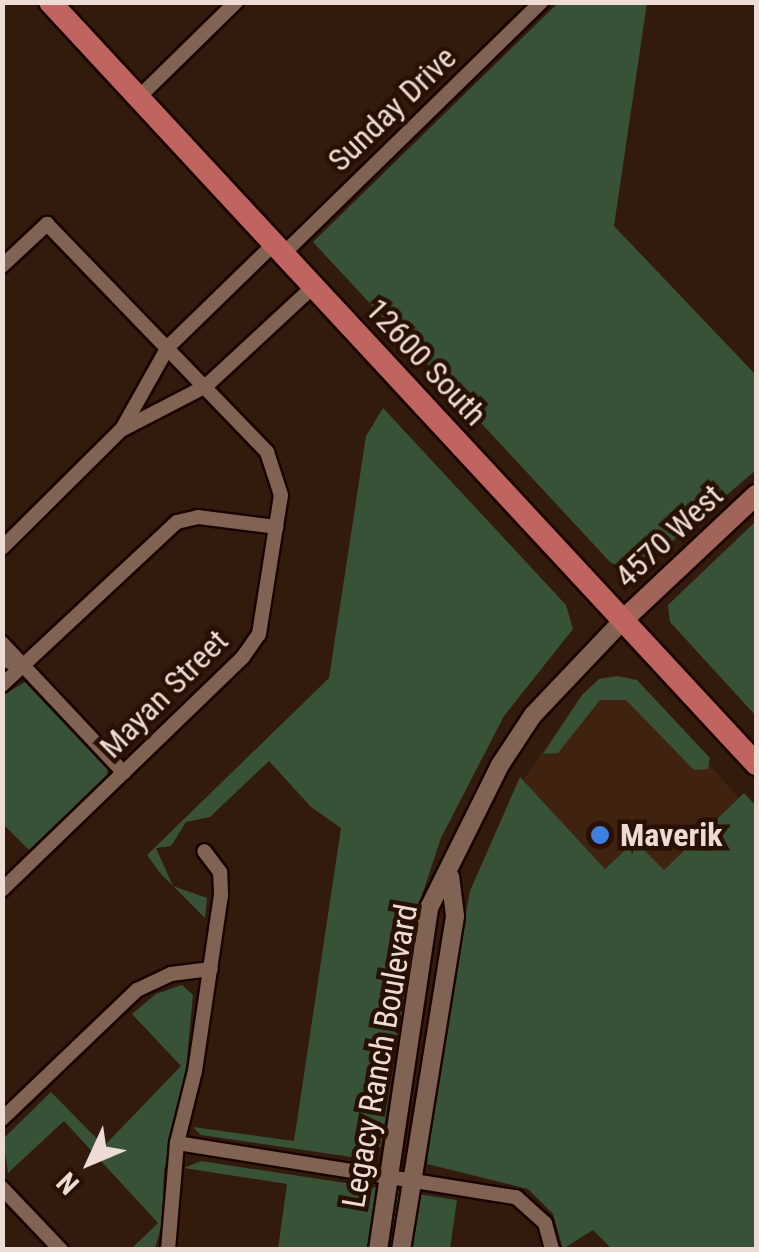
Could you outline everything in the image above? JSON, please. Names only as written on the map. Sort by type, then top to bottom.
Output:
[{"type":"main road","name":"12600 South","points":[[50,2],[756,764]]},
{"type":"main road","name":"4570 West","points":[[623,620],[756,495]]},
{"type":"street","points":[[139,98],[236,2]]},
{"type":"street","name":"Sunday Drive","points":[[122,429],[168,347],[278,250],[541,2]]},
{"type":"street","name":"Mayan Street","points":[[2,266],[47,224],[206,386],[274,464],[281,495],[259,634],[124,774],[2,890]]},
{"type":"street","points":[[2,548],[122,429],[206,386],[312,288]]},
{"type":"street","points":[[2,684],[178,522],[198,518],[276,527]]},
{"type":"street","name":"Legacy Ranch Boulevard","points":[[401,1250],[401,1175],[429,908],[450,877],[500,765],[533,715],[623,620]]},
{"type":"street","points":[[2,642],[20,668],[124,774]]},
{"type":"street","points":[[2,658],[20,668]]},
{"type":"street","points":[[168,1250],[177,1143],[211,969],[222,883],[204,851]]},
{"type":"street","name":"Legacy Ranch Boulevard","points":[[378,1250],[401,1175],[455,916],[450,877]]},
{"type":"street","points":[[2,1120],[138,990],[171,974],[211,969]]},
{"type":"street","points":[[177,1143],[401,1175],[516,1197],[546,1224],[552,1250]]},
{"type":"street","points":[[2,1188],[61,1250]]},
{"type":"shaded area","points":[[617,676],[664,713],[739,798],[633,900],[523,780],[582,695],[599,679]]},
{"type":"green space","points":[[559,2],[647,3],[614,226],[756,375],[756,470],[634,574],[610,562],[313,242]]},
{"type":"green space","points":[[383,408],[566,605],[573,629],[504,716],[441,838],[420,901],[381,1146],[365,1159],[201,1135],[193,1127],[294,1141],[341,828],[311,807],[269,761],[210,817],[186,822],[171,846],[156,848],[173,886],[147,855],[329,678],[366,436]]},
{"type":"green space","points":[[756,521],[756,716],[670,622],[668,605]]},
{"type":"green space","points":[[617,676],[637,680],[710,758],[708,769],[694,770],[626,700],[600,700],[558,753],[543,754],[582,695],[599,679]]},
{"type":"green space","points":[[25,682],[108,769],[106,780],[32,853],[3,824],[3,695]]},
{"type":"green space","points":[[520,777],[605,869],[635,841],[664,870],[744,793],[756,806],[756,1249],[612,1249],[593,1230],[563,1249],[553,1214],[528,1189],[427,1164],[438,1065],[470,891]]},
{"type":"green space","points":[[173,886],[207,898],[205,918]]},
{"type":"green space","points":[[182,985],[193,995],[186,1068],[164,1171],[162,1223],[155,1249],[131,1249],[158,1223],[64,1121],[8,1173],[3,1139],[51,1092],[104,1146],[181,1066],[132,1014],[156,994]]},
{"type":"green space","points":[[201,1161],[457,1200],[450,1249],[278,1249],[287,1184],[184,1168]]},
{"type":"place","name":"Maverik","points":[[600,835]]}]
